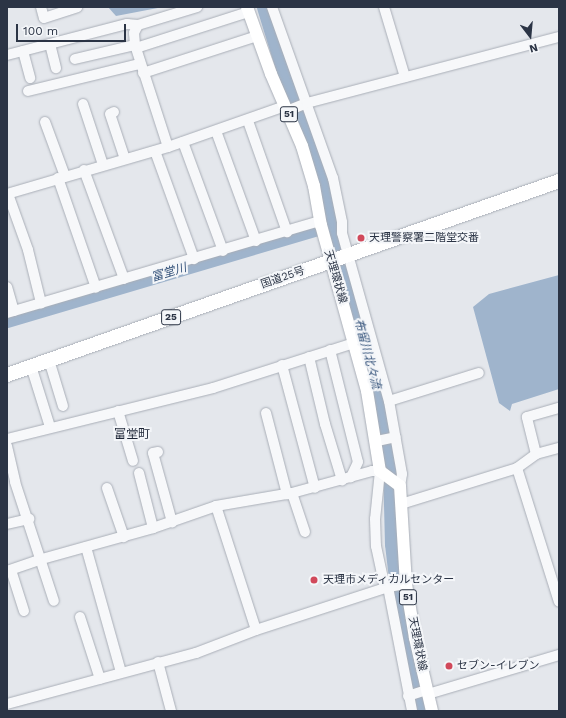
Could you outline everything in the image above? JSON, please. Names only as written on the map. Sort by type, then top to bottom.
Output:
[{"type":"highway","name":"国道25号","points":[[7,375],[559,180]]},
{"type":"main road","name":"天理環状線","points":[[248,10],[257,36],[302,146],[314,186],[321,226],[340,258],[354,343],[377,441],[382,473]]},
{"type":"main road","points":[[382,473],[399,484]]},
{"type":"main road","name":"天理環状線","points":[[399,484],[406,584],[432,711]]},
{"type":"street","points":[[41,7],[44,18],[77,7]]},
{"type":"street","points":[[7,44],[9,55],[127,24],[138,25],[197,7]]},
{"type":"street","points":[[272,7],[333,178],[342,222],[340,258],[389,401],[402,474],[399,484]]},
{"type":"street","points":[[384,7],[405,78]]},
{"type":"street","points":[[75,59],[136,46],[248,10]]},
{"type":"street","points":[[138,25],[134,33],[136,46],[142,69],[168,147]]},
{"type":"street","points":[[28,91],[142,69],[257,36]]},
{"type":"street","points":[[286,232],[247,118],[288,109],[559,37]]},
{"type":"street","points":[[50,44],[56,68]]},
{"type":"street","points":[[23,51],[30,78]]},
{"type":"street","points":[[83,104],[103,165]]},
{"type":"street","points":[[114,112],[110,114],[125,159]]},
{"type":"street","points":[[41,303],[28,250],[8,194],[84,170],[155,151],[248,121]]},
{"type":"street","points":[[45,122],[96,288]]},
{"type":"street","points":[[216,131],[256,241]]},
{"type":"street","points":[[183,142],[223,251]]},
{"type":"street","points":[[155,151],[194,259]]},
{"type":"street","points":[[84,170],[124,280]]},
{"type":"street","points":[[7,287],[11,312],[286,232],[321,226]]},
{"type":"street","points":[[7,439],[50,427],[213,388],[354,343]]},
{"type":"street","points":[[330,350],[358,462],[347,479]]},
{"type":"street","points":[[309,357],[325,424],[347,479]]},
{"type":"street","points":[[49,360],[63,406]]},
{"type":"street","points":[[282,365],[315,488]]},
{"type":"street","points":[[31,366],[50,427]]},
{"type":"street","points":[[389,401],[479,373]]},
{"type":"street","points":[[536,454],[527,417],[559,408]]},
{"type":"street","points":[[118,411],[133,461]]},
{"type":"street","points":[[266,413],[290,494],[305,532]]},
{"type":"street","points":[[377,441],[396,437]]},
{"type":"street","points":[[7,446],[14,482],[29,519],[54,601]]},
{"type":"street","points":[[401,504],[517,468],[536,454],[559,448]]},
{"type":"street","points":[[158,452],[153,453],[172,522]]},
{"type":"street","points":[[517,468],[559,602]]},
{"type":"street","points":[[24,611],[9,571],[42,559],[153,528],[216,506],[290,494],[372,471],[382,473],[375,519],[376,546],[412,711]]},
{"type":"street","points":[[138,473],[153,528]]},
{"type":"street","points":[[107,488],[124,537]]},
{"type":"street","points":[[216,506],[256,630]]},
{"type":"street","points":[[7,524],[29,519]]},
{"type":"street","points":[[86,547],[122,672]]},
{"type":"street","points":[[7,704],[100,680],[158,662],[196,653],[256,630],[386,588],[406,584]]},
{"type":"street","points":[[80,616],[100,680]]},
{"type":"street","points":[[408,696],[559,655]]},
{"type":"street","points":[[158,662],[171,711]]},
{"type":"water","points":[[108,7],[163,7],[116,16]]},
{"type":"water","points":[[559,275],[559,389],[512,404],[510,411],[499,403],[473,307],[489,294]]},
{"type":"waterway","name":"布留川北々流","points":[[263,7],[282,69],[315,148],[326,187],[332,225],[381,405],[389,463],[391,544],[397,595],[412,677],[421,711]]},
{"type":"waterway","name":"富堂川","points":[[7,321],[332,225]]},
{"type":"place","name":"天理警察署二階堂交番","points":[[361,238]]},
{"type":"place","name":"天理市メディカルセンター","points":[[314,580]]},
{"type":"place","name":"セブン-イレブン","points":[[449,666]]},
{"type":"district","name":"富堂町","points":[[132,435]]}]
